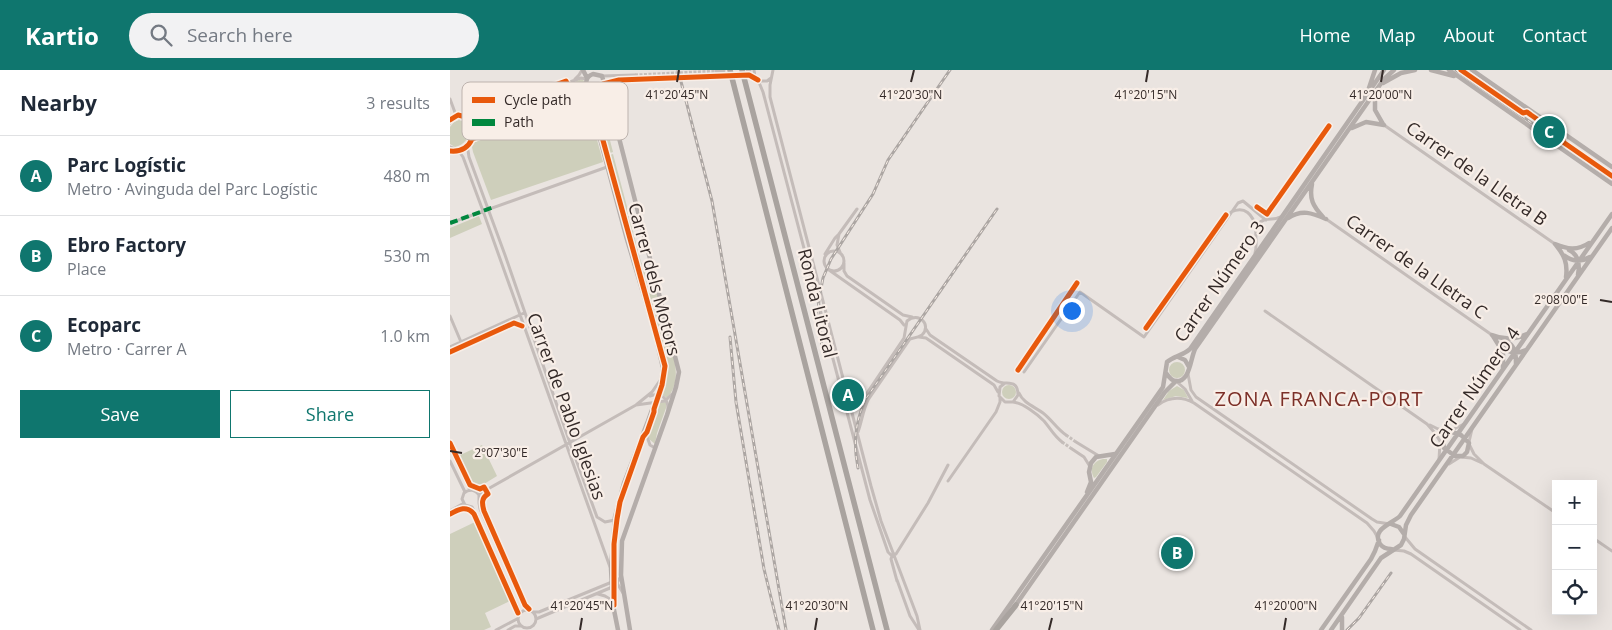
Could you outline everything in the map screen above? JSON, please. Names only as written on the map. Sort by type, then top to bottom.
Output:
[{"type":"highway","name":"Ronda Litoral","points":[[727,70],[858,572],[859,584],[871,630]]},
{"type":"highway","name":"Ronda Litoral","points":[[742,70],[888,630]]},
{"type":"highway","points":[[998,630],[1016,604]]},
{"type":"street","points":[[570,82],[582,70],[588,82]]},
{"type":"street","points":[[716,71],[727,70]]},
{"type":"street","points":[[754,70],[765,100],[850,427],[879,527],[897,581],[913,619],[918,620]]},
{"type":"street","points":[[773,70],[769,89],[771,100],[848,399],[881,521],[920,630]]},
{"type":"street","points":[[1368,91],[1375,70]]},
{"type":"street","name":"Carrer Número 3","points":[[1178,357],[1190,348],[1384,70]]},
{"type":"street","name":"Carrer Número 3","points":[[1189,368],[1195,350],[1376,90],[1387,75],[1394,70]]},
{"type":"street","points":[[1380,85],[1396,75],[1415,70]]},
{"type":"street","points":[[1431,70],[1460,78]]},
{"type":"street","points":[[1449,70],[1612,184]]},
{"type":"street","points":[[1472,70],[1612,167]]},
{"type":"street","points":[[570,82],[587,78],[593,74],[635,75]]},
{"type":"street","points":[[748,75],[765,82],[772,77]]},
{"type":"street","points":[[718,77],[725,76]]},
{"type":"street","points":[[609,82],[636,79]]},
{"type":"street","points":[[1376,90],[1375,110],[1384,125]]},
{"type":"street","points":[[450,99],[458,118]]},
{"type":"street","points":[[451,120],[462,118]]},
{"type":"street","points":[[1347,132],[1355,125],[1366,122],[1384,125]]},
{"type":"street","name":"Carrer de la Lletra B","points":[[1384,125],[1555,244]]},
{"type":"street","points":[[450,148],[458,150],[469,140]]},
{"type":"street","name":"Carrer dels Motors","points":[[600,140],[663,365],[663,376],[645,430],[624,483],[615,520],[611,569],[613,602],[618,630]]},
{"type":"street","name":"Carrer dels Motors","points":[[620,140],[679,372],[667,415],[622,541],[621,576],[630,630]]},
{"type":"street","name":"Carrer de Pablo Iglesias","points":[[467,144],[468,154],[498,236],[611,569]]},
{"type":"street","name":"Carrer de Pablo Iglesias","points":[[458,150],[483,211],[519,315],[597,518],[604,522],[615,520]]},
{"type":"street","points":[[450,223],[607,167]]},
{"type":"street","points":[[1313,181],[1312,203],[1326,219]]},
{"type":"street","points":[[1024,372],[1080,292],[1144,336],[1238,202],[1241,201],[1253,208],[1266,220]]},
{"type":"street","points":[[857,209],[828,247],[824,263],[829,270],[900,320],[909,336],[927,339],[994,385],[1003,401],[1019,403],[1041,419],[1062,442]]},
{"type":"street","points":[[1230,212],[1237,210],[1246,211],[1253,218],[1256,228]]},
{"type":"street","points":[[1285,220],[1304,212],[1326,219]]},
{"type":"street","name":"Carrer Número 4","points":[[1390,524],[1400,516],[1438,462],[1443,445],[1453,431],[1466,422],[1612,214]]},
{"type":"street","points":[[1254,256],[1257,246],[1256,228],[1260,222],[1283,215]]},
{"type":"street","name":"Carrer de la Lletra C","points":[[1326,219],[1492,335]]},
{"type":"street","name":"Carrer Número 4","points":[[1404,535],[1409,518],[1612,228]]},
{"type":"street","points":[[839,234],[837,245],[844,257],[844,271],[847,276],[903,315],[919,318],[930,334],[997,381],[1014,384],[1022,398],[1041,412],[1066,436]]},
{"type":"street","points":[[492,237],[498,236]]},
{"type":"street","points":[[1565,248],[1582,247],[1593,240]]},
{"type":"street","points":[[1555,244],[1575,253],[1579,261],[1578,276]]},
{"type":"street","points":[[1555,244],[1570,259],[1579,261],[1592,256]]},
{"type":"street","points":[[497,251],[502,249]]},
{"type":"street","points":[[824,257],[831,250],[841,252]]},
{"type":"street","points":[[1562,253],[1567,267],[1565,279]]},
{"type":"street","points":[[829,270],[839,270],[844,263]]},
{"type":"street","points":[[1265,311],[1427,424],[1438,429],[1453,431],[1465,438],[1474,454],[1484,464]]},
{"type":"street","points":[[450,348],[524,313]]},
{"type":"street","points":[[450,316],[461,342]]},
{"type":"street","points":[[859,402],[863,399],[903,340],[907,321],[913,317]]},
{"type":"street","points":[[858,435],[864,410],[877,385],[911,338],[923,333],[925,326]]},
{"type":"street","points":[[1498,340],[1517,338],[1530,331]]},
{"type":"street","points":[[1492,335],[1505,350],[1515,352],[1527,350]]},
{"type":"street","points":[[1498,340],[1511,343],[1515,352],[1516,365]]},
{"type":"street","points":[[1498,340],[1503,354],[1502,371]]},
{"type":"street","points":[[992,630],[1163,386],[1167,362],[1178,357],[1185,360],[1189,368],[1188,374],[1196,397],[1372,519],[1399,527],[1415,549],[1531,630]]},
{"type":"street","points":[[1166,374],[1185,388],[1196,404]]},
{"type":"street","points":[[1016,604],[1153,408],[1169,387],[1176,381],[1185,378],[1188,374]]},
{"type":"street","points":[[648,397],[663,376]]},
{"type":"street","points":[[948,481],[996,412],[1000,402],[1000,387],[1005,383]]},
{"type":"street","points":[[636,405],[667,400],[672,396],[676,386]]},
{"type":"street","points":[[996,412],[1017,398],[1018,392]]},
{"type":"street","points":[[478,494],[648,397],[657,394],[667,400]]},
{"type":"street","points":[[1153,408],[1164,401],[1176,398],[1188,399],[1367,524],[1374,531],[1384,548],[1411,554],[1520,630]]},
{"type":"street","points":[[848,399],[859,402],[863,405],[864,410]]},
{"type":"street","points":[[667,400],[667,415]]},
{"type":"street","points":[[1427,424],[1453,455],[1471,458],[1484,464],[1552,510]]},
{"type":"street","points":[[1446,465],[1467,452],[1473,426]]},
{"type":"street","points":[[645,430],[650,445],[655,449]]},
{"type":"street","points":[[1443,445],[1453,431]]},
{"type":"street","points":[[1076,442],[1095,455],[1112,456],[1118,452]]},
{"type":"street","points":[[450,448],[470,490]]},
{"type":"street","points":[[1072,449],[1086,459],[1089,466],[1091,484],[1084,500]]},
{"type":"street","points":[[1089,466],[1094,459],[1100,456]]},
{"type":"street","points":[[450,461],[465,492],[463,497],[464,503],[475,511],[520,612],[517,619],[496,630]]},
{"type":"street","points":[[897,581],[891,562],[892,555],[898,551],[924,510],[948,465]]},
{"type":"street","points":[[465,492],[474,490],[478,494],[479,503],[526,610]]},
{"type":"street","points":[[450,510],[464,503]]},
{"type":"street","points":[[472,507],[479,503]]},
{"type":"street","points":[[1328,630],[1328,620],[1371,559],[1379,540],[1381,529],[1390,524]]},
{"type":"street","points":[[879,527],[888,552],[892,555]]},
{"type":"street","points":[[1328,630],[1379,561],[1401,545],[1404,535]]},
{"type":"street","points":[[1597,541],[1612,551]]},
{"type":"street","points":[[520,612],[526,610],[539,612],[617,583],[621,576]]},
{"type":"street","points":[[617,583],[624,596]]},
{"type":"street","points":[[536,619],[595,594],[612,584]]},
{"type":"street","points":[[595,594],[606,596],[613,602]]},
{"type":"street","points":[[905,600],[910,616],[920,630]]},
{"type":"street","points":[[508,630],[515,626],[528,629],[534,628],[536,619],[533,612]]},
{"type":"street","points":[[1342,630],[1343,612]]},
{"type":"street","points":[[517,619],[520,626]]},
{"type":"green space","points":[[582,79],[584,82],[574,82]]},
{"type":"green space","points":[[462,121],[462,140],[466,140],[463,144],[455,147],[450,144],[450,127],[454,122]]},
{"type":"green space","points":[[481,140],[597,140],[603,162],[491,200],[473,152],[472,147],[475,142]]},
{"type":"green space","points":[[603,140],[610,140],[613,152],[607,154]]},
{"type":"green space","points":[[613,154],[629,214],[623,216],[607,156]]},
{"type":"green space","points":[[479,216],[482,224],[450,238],[450,228]]},
{"type":"green space","points":[[629,216],[644,267],[639,268],[624,218]]},
{"type":"green space","points":[[645,269],[653,278],[665,325],[656,327],[639,270]]},
{"type":"green space","points":[[665,327],[673,354],[676,373],[675,382],[667,398],[660,393],[665,369],[657,329]]},
{"type":"green space","points":[[1177,362],[1183,364],[1185,370],[1183,376],[1177,378],[1171,376],[1169,370],[1171,364]]},
{"type":"green space","points":[[1006,385],[1012,385],[1016,392],[1012,399],[1006,399],[1002,395],[1002,389]]},
{"type":"green space","points":[[1177,386],[1184,390],[1188,398],[1176,396],[1163,400],[1169,391]]},
{"type":"green space","points":[[666,402],[666,408],[655,444],[649,439],[649,429],[657,403]]},
{"type":"green space","points":[[482,445],[497,476],[484,484],[478,485],[470,480],[458,456]]},
{"type":"green space","points":[[1103,459],[1107,459],[1107,462],[1094,478],[1093,466]]},
{"type":"green space","points":[[475,522],[510,601],[485,613],[491,627],[484,630],[450,630],[450,534]]},
{"type":"tunnel","points":[[635,75],[716,71]]},
{"type":"tunnel","points":[[725,76],[744,75]]},
{"type":"tunnel","points":[[636,79],[718,77]]},
{"type":"tunnel","points":[[1066,435],[1076,442]]},
{"type":"tunnel","points":[[1062,442],[1072,449]]},
{"type":"railway","points":[[678,70],[712,201],[786,630]]},
{"type":"railway","points":[[822,347],[818,316],[819,299],[823,278],[831,259],[873,194],[888,160],[950,70]]},
{"type":"railway","points":[[1456,70],[1612,179]]},
{"type":"railway","points":[[858,468],[856,434],[865,400],[997,209]]},
{"type":"railway","points":[[730,337],[736,402],[764,569],[779,630]]},
{"type":"railway","points":[[1347,630],[1359,618],[1391,573]]},
{"type":"marked path","points":[[450,223],[494,207]]},
{"type":"cycle path","points":[[1461,70],[1523,113],[1527,112],[1563,137],[1563,142],[1612,176]]},
{"type":"cycle path","points":[[611,82],[619,80],[749,75],[758,80]]},
{"type":"cycle path","points":[[450,120],[458,115],[462,116]]},
{"type":"cycle path","points":[[1257,207],[1267,214],[1329,126]]},
{"type":"cycle path","points":[[450,151],[457,151],[466,147],[471,140]]},
{"type":"cycle path","points":[[603,140],[665,366],[662,385],[654,412],[620,502],[614,544],[614,605]]},
{"type":"cycle path","points":[[1146,328],[1226,215]]},
{"type":"cycle path","points":[[1018,370],[1077,283]]},
{"type":"cycle path","points":[[450,352],[514,323],[522,326]]},
{"type":"cycle path","points":[[450,443],[470,485],[480,489],[484,487],[488,494],[484,497],[483,501],[484,511],[525,605],[529,609]]},
{"type":"cycle path","points":[[450,514],[460,509],[469,510],[474,514],[518,613]]},
{"type":"place","name":"Ecoparc","points":[[1549,132]]},
{"type":"place","name":"Parc Logístic","points":[[848,395]]},
{"type":"place","name":"Ebro Factory","points":[[1177,553]]},
{"type":"district","name":"ZONA FRANCA-PORT","points":[[1319,398]]}]
